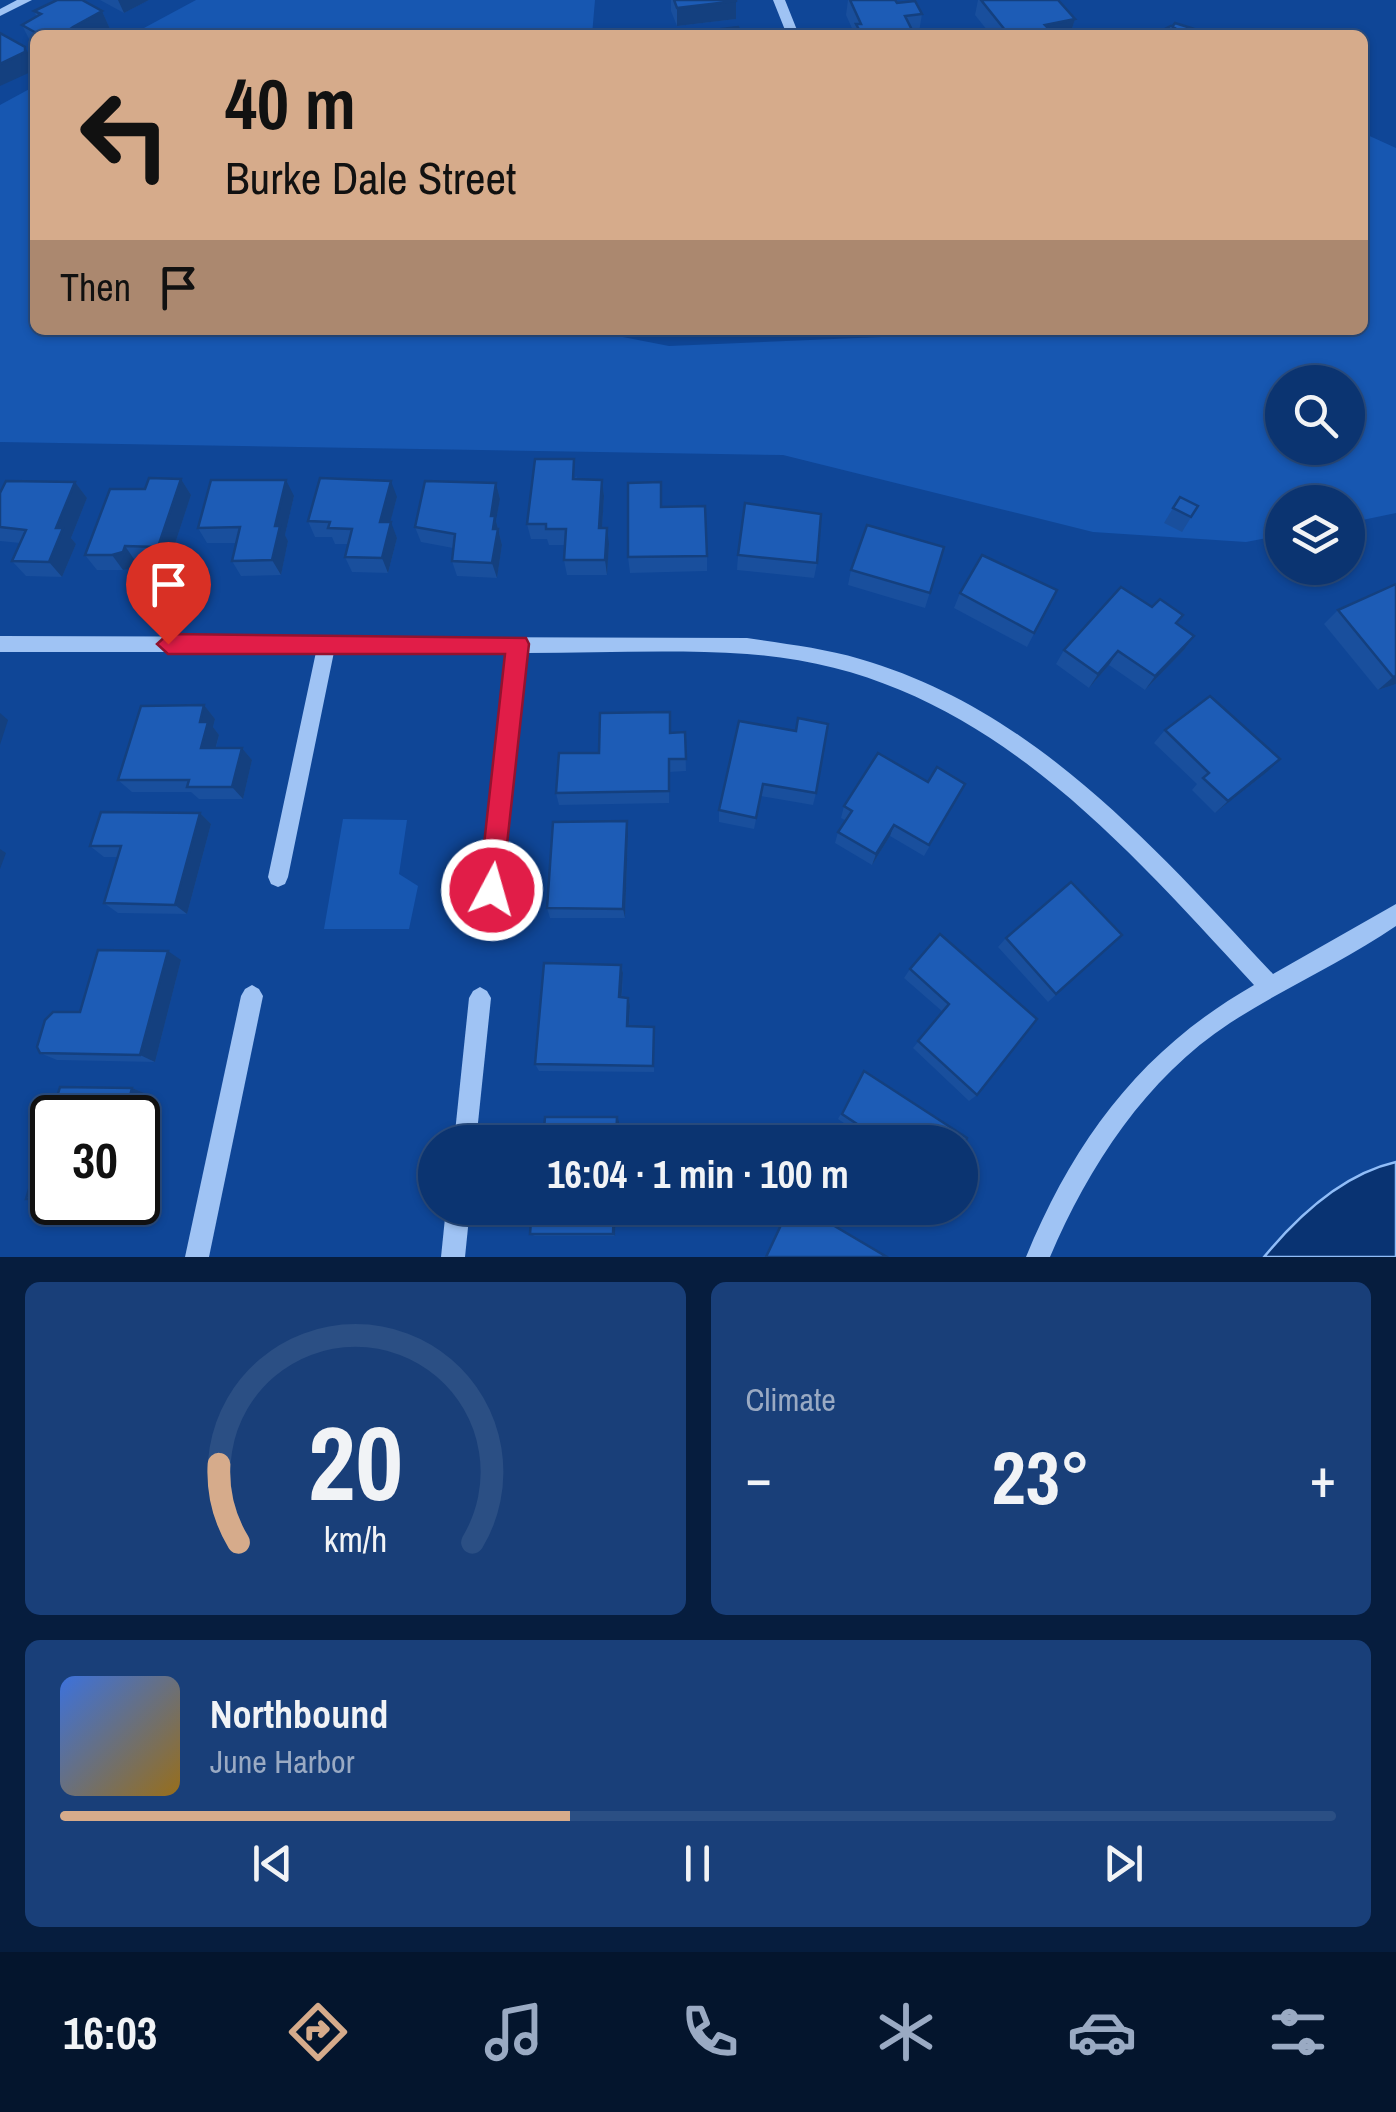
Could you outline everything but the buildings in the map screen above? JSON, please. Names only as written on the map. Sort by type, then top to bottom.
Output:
[{"type":"street","points":[[0,13],[26,0]]},
{"type":"street","points":[[779,0],[791,30]]},
{"type":"street","points":[[0,644],[747,646],[830,659],[939,696],[998,728],[1076,788],[1271,987]]},
{"type":"street","points":[[278,877],[328,644]]},
{"type":"street","points":[[492,890],[518,644]]},
{"type":"street","points":[[1038,1257],[1056,1213],[1101,1137],[1153,1073],[1216,1020],[1350,947],[1396,914]]},
{"type":"street","points":[[197,1257],[252,996]]},
{"type":"street","points":[[467,1125],[480,998]]},
{"type":"street","points":[[453,1257],[456,1225]]},
{"type":"shaded area","points":[[196,0],[595,0],[592,30],[140,30]]},
{"type":"shaded area","points":[[30,89],[30,335],[613,335],[669,346],[929,335],[1368,335],[1368,135],[1396,148],[1396,513],[1365,519],[1365,485],[1265,485],[1265,538],[1246,542],[1093,532],[783,455],[0,442],[0,105]]},
{"type":"shaded area","points":[[343,819],[407,820],[399,874],[418,886],[409,929],[324,929]]},
{"type":"shaded area","points":[[1396,1162],[1396,1257],[1264,1257],[1322,1199],[1358,1176]]},
{"type":"route","points":[[168,644],[518,644],[492,890]]}]
